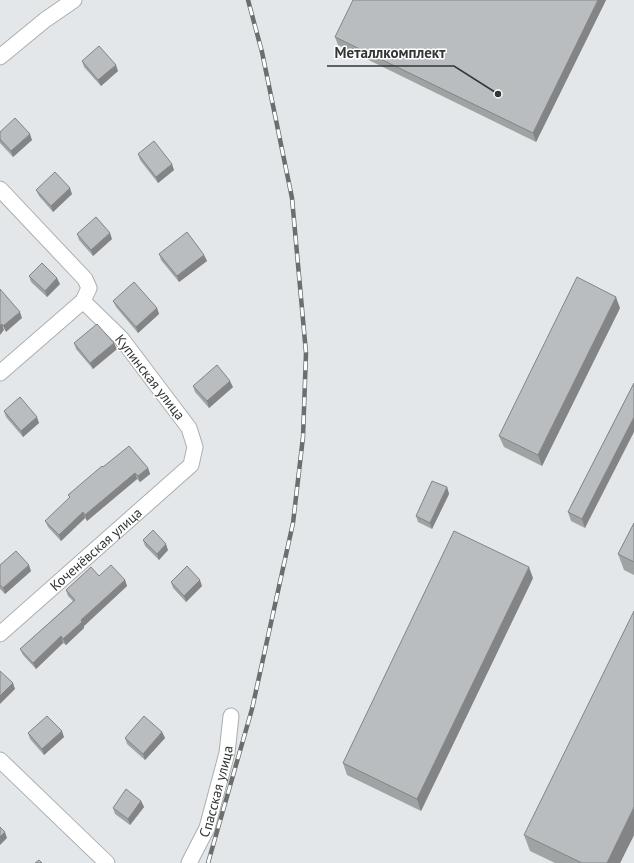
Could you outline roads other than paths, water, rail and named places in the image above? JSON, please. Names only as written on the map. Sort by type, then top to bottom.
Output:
[{"type":"street","points":[[0,57],[45,20],[74,0]]},
{"type":"street","name":"Купинская улица","points":[[0,189],[85,279],[86,295],[121,338],[189,428],[195,447],[191,465]]},
{"type":"street","points":[[0,373],[86,295]]},
{"type":"street","name":"Коченёвская улица","points":[[0,634],[191,465]]},
{"type":"street","name":"Спасская улица","points":[[189,863],[207,828],[227,753],[231,716]]},
{"type":"street","points":[[0,760],[107,863]]},
{"type":"railway","points":[[208,863],[252,709],[293,523],[303,437],[306,353],[292,198],[262,52],[248,0]]},
{"type":"place","name":"Металлкомплект","points":[[498,94]]}]
